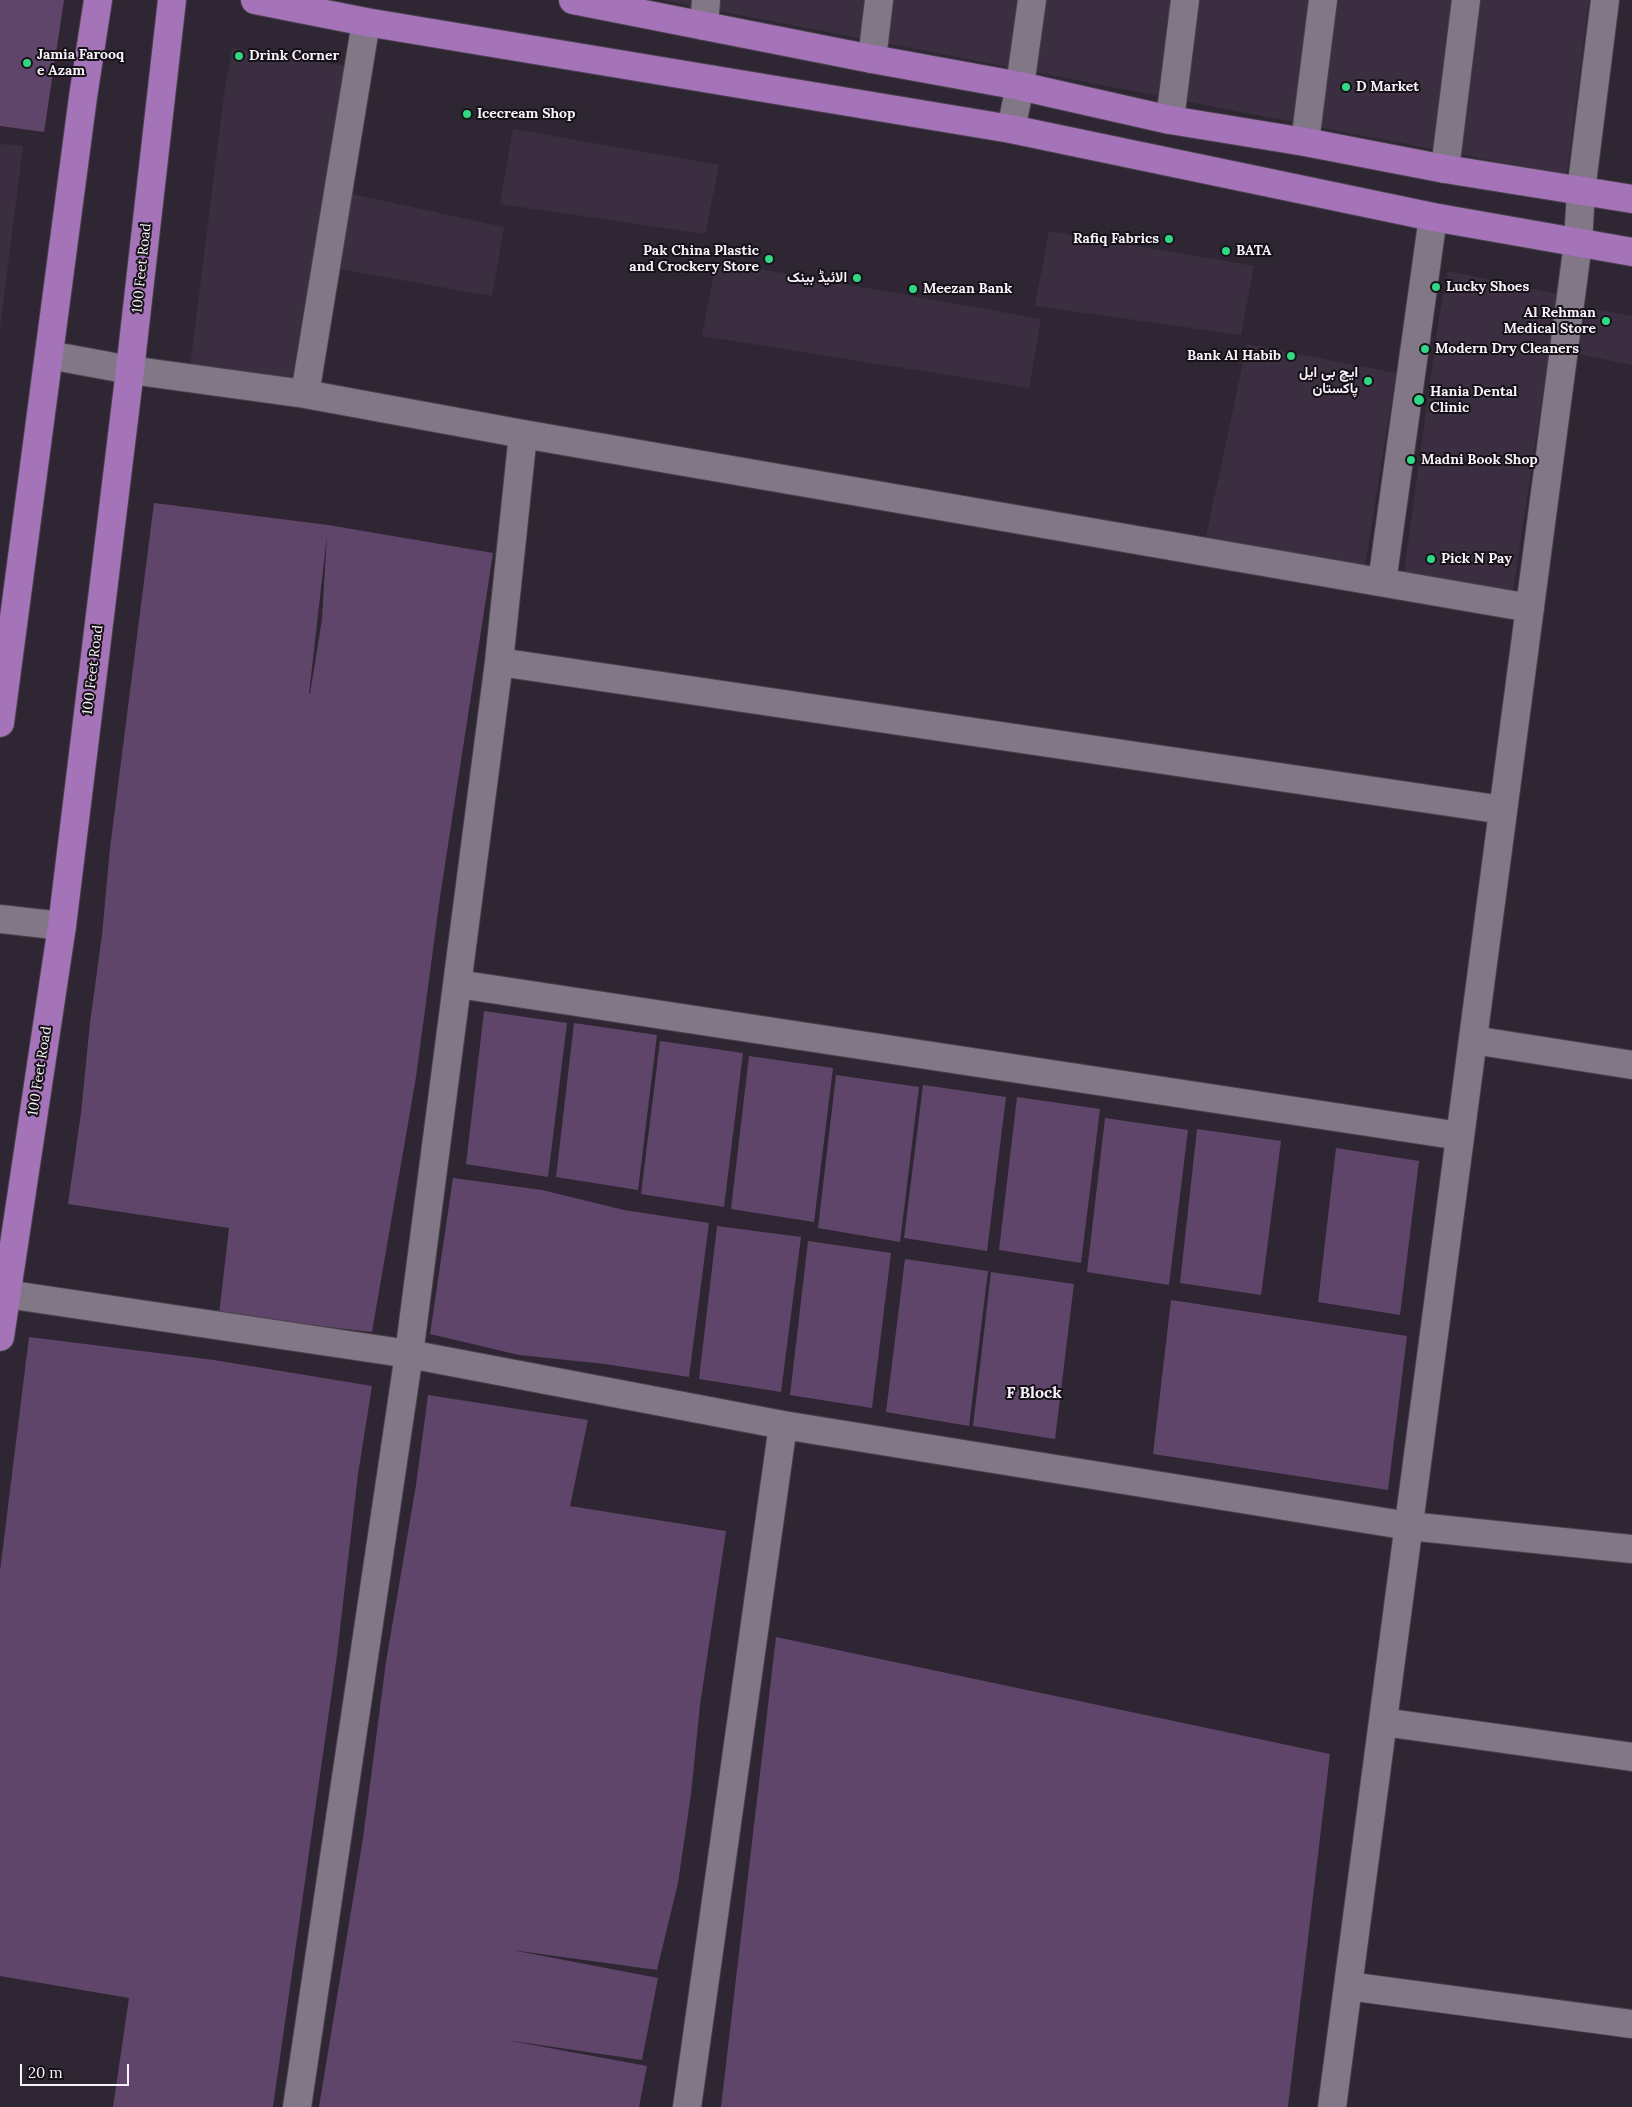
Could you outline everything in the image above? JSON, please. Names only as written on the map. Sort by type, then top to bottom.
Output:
[{"type":"main road","points":[[0,723],[98,0]]},
{"type":"main road","name":"100 Feet Road","points":[[0,1338],[62,926],[130,370],[172,0]]},
{"type":"main road","points":[[254,0],[366,22],[1011,129],[1433,217],[1632,252]]},
{"type":"main road","points":[[573,0],[705,13],[872,59],[1020,86],[1170,120],[1305,142],[1445,169],[1632,199]]},
{"type":"street","points":[[872,59],[880,0]]},
{"type":"street","points":[[1011,129],[1020,86],[1032,0]]},
{"type":"street","points":[[1170,120],[1185,0]]},
{"type":"street","points":[[1305,142],[1324,0]]},
{"type":"street","points":[[1445,169],[1466,0]]},
{"type":"street","points":[[1332,2107],[1578,243],[1581,191],[1605,0]]},
{"type":"street","points":[[306,394],[366,22]]},
{"type":"street","points":[[1382,582],[1433,217]]},
{"type":"street","points":[[49,354],[130,370],[306,394],[523,434],[1530,608]]},
{"type":"street","points":[[297,2107],[409,1354],[500,662],[523,434]]},
{"type":"street","points":[[500,662],[1503,810]]},
{"type":"street","points":[[0,919],[62,926]]},
{"type":"street","points":[[458,984],[1460,1136]]},
{"type":"street","points":[[1473,1040],[1632,1066]]},
{"type":"street","points":[[6,1294],[409,1354],[782,1425],[1409,1526],[1632,1548]]},
{"type":"street","points":[[687,2107],[782,1425]]},
{"type":"street","points":[[1383,1722],[1632,1757]]},
{"type":"street","points":[[1348,1986],[1632,2024]]},
{"type":"shaded area","name":"D Market","points":[[662,0],[1589,0],[1567,175]]},
{"type":"shaded area","points":[[232,48],[346,66],[292,378],[190,367],[224,95]]},
{"type":"shaded area","points":[[513,129],[719,165],[705,234],[500,204]]},
{"type":"shaded area","points":[[0,144],[23,146],[0,329]]},
{"type":"shaded area","points":[[352,194],[504,227],[492,296],[339,269]]},
{"type":"shaded area","points":[[1049,231],[1254,266],[1241,335],[1035,306]]},
{"type":"shaded area","points":[[716,261],[1041,319],[1029,388],[702,336]]},
{"type":"shaded area","points":[[1448,271],[1558,294],[1513,591],[1404,572],[1439,317]]},
{"type":"shaded area","points":[[1587,308],[1632,316],[1632,365],[1578,354]]},
{"type":"shaded area","points":[[1247,344],[1396,373],[1365,566],[1206,537]]},
{"type":"building","name":"Jamia Farooq e Azam","points":[[0,0],[64,0],[44,132],[0,126]]},
{"type":"building","points":[[154,503],[328,525],[493,553],[440,897],[416,1077],[372,1332],[219,1315],[229,1228],[68,1204],[102,935],[110,848]],"holes":[[[327,535],[322,619],[309,694]]]},
{"type":"building","points":[[484,1011],[567,1023],[548,1177],[466,1164]]},
{"type":"building","points":[[574,1023],[657,1035],[638,1190],[556,1177]]},
{"type":"building","points":[[660,1041],[743,1053],[724,1207],[641,1194]]},
{"type":"building","points":[[749,1056],[833,1068],[814,1222],[731,1209]]},
{"type":"building","points":[[836,1075],[919,1087],[900,1242],[818,1228]]},
{"type":"building","points":[[923,1085],[1006,1097],[987,1251],[904,1238]]},
{"type":"building","points":[[1017,1097],[1100,1109],[1081,1263],[999,1250]]},
{"type":"building","points":[[1105,1118],[1188,1130],[1169,1285],[1087,1272]]},
{"type":"building","points":[[1197,1129],[1281,1141],[1261,1295],[1180,1283]]},
{"type":"building","points":[[1336,1148],[1419,1161],[1400,1315],[1318,1302]]},
{"type":"building","points":[[453,1178],[542,1190],[624,1210],[709,1223],[689,1377],[605,1364],[519,1355],[430,1334]]},
{"type":"building","points":[[717,1226],[801,1237],[781,1392],[699,1379]]},
{"type":"building","points":[[808,1241],[891,1253],[872,1408],[790,1395]]},
{"type":"building","points":[[905,1259],[988,1271],[969,1426],[886,1412]]},
{"type":"building","points":[[991,1272],[1074,1284],[1055,1439],[973,1426]]},
{"type":"building","points":[[1171,1300],[1407,1336],[1388,1490],[1153,1454]]},
{"type":"building","points":[[29,1337],[214,1360],[372,1386],[358,1474],[337,1655],[273,2107],[113,2107],[129,1998],[0,1976],[0,1571]]},
{"type":"building","points":[[428,1395],[588,1420],[570,1506],[726,1531],[700,1705],[691,1794],[678,1883],[657,1970],[512,1950],[658,1978],[642,2060],[506,2040],[647,2066],[639,2107],[319,2107],[363,1838],[386,1662],[416,1485]]},
{"type":"building","points":[[776,1637],[1330,1754],[1288,2107],[721,2107]]},
{"type":"place","name":"Drink Corner","points":[[239,56]]},
{"type":"place","name":"Jamia Farooq e Azam","points":[[27,63]]},
{"type":"place","name":"D Market","points":[[1346,87]]},
{"type":"place","name":"Icecream Shop","points":[[467,114]]},
{"type":"place","name":"Rafiq Fabrics","points":[[1169,239]]},
{"type":"place","name":"BATA","points":[[1226,251]]},
{"type":"place","name":"Pak China Plastic and Crockery Store","points":[[769,259]]},
{"type":"place","name":"الائیڈ بینک","points":[[857,278]]},
{"type":"place","name":"Lucky Shoes","points":[[1436,287]]},
{"type":"place","name":"Meezan Bank","points":[[913,289]]},
{"type":"place","name":"Al Rehman Medical Store","points":[[1606,321]]},
{"type":"place","name":"Modern Dry Cleaners","points":[[1425,349]]},
{"type":"place","name":"Bank Al Habib","points":[[1291,356]]},
{"type":"place","name":"ایچ بی ایل پاکستان","points":[[1368,381]]},
{"type":"place","name":"Hania Dental Clinic","points":[[1419,400]]},
{"type":"place","name":"Madni Book Shop","points":[[1411,460]]},
{"type":"place","name":"Pick N Pay","points":[[1431,559]]},
{"type":"district","name":"F Block","points":[[1034,1393]]}]
